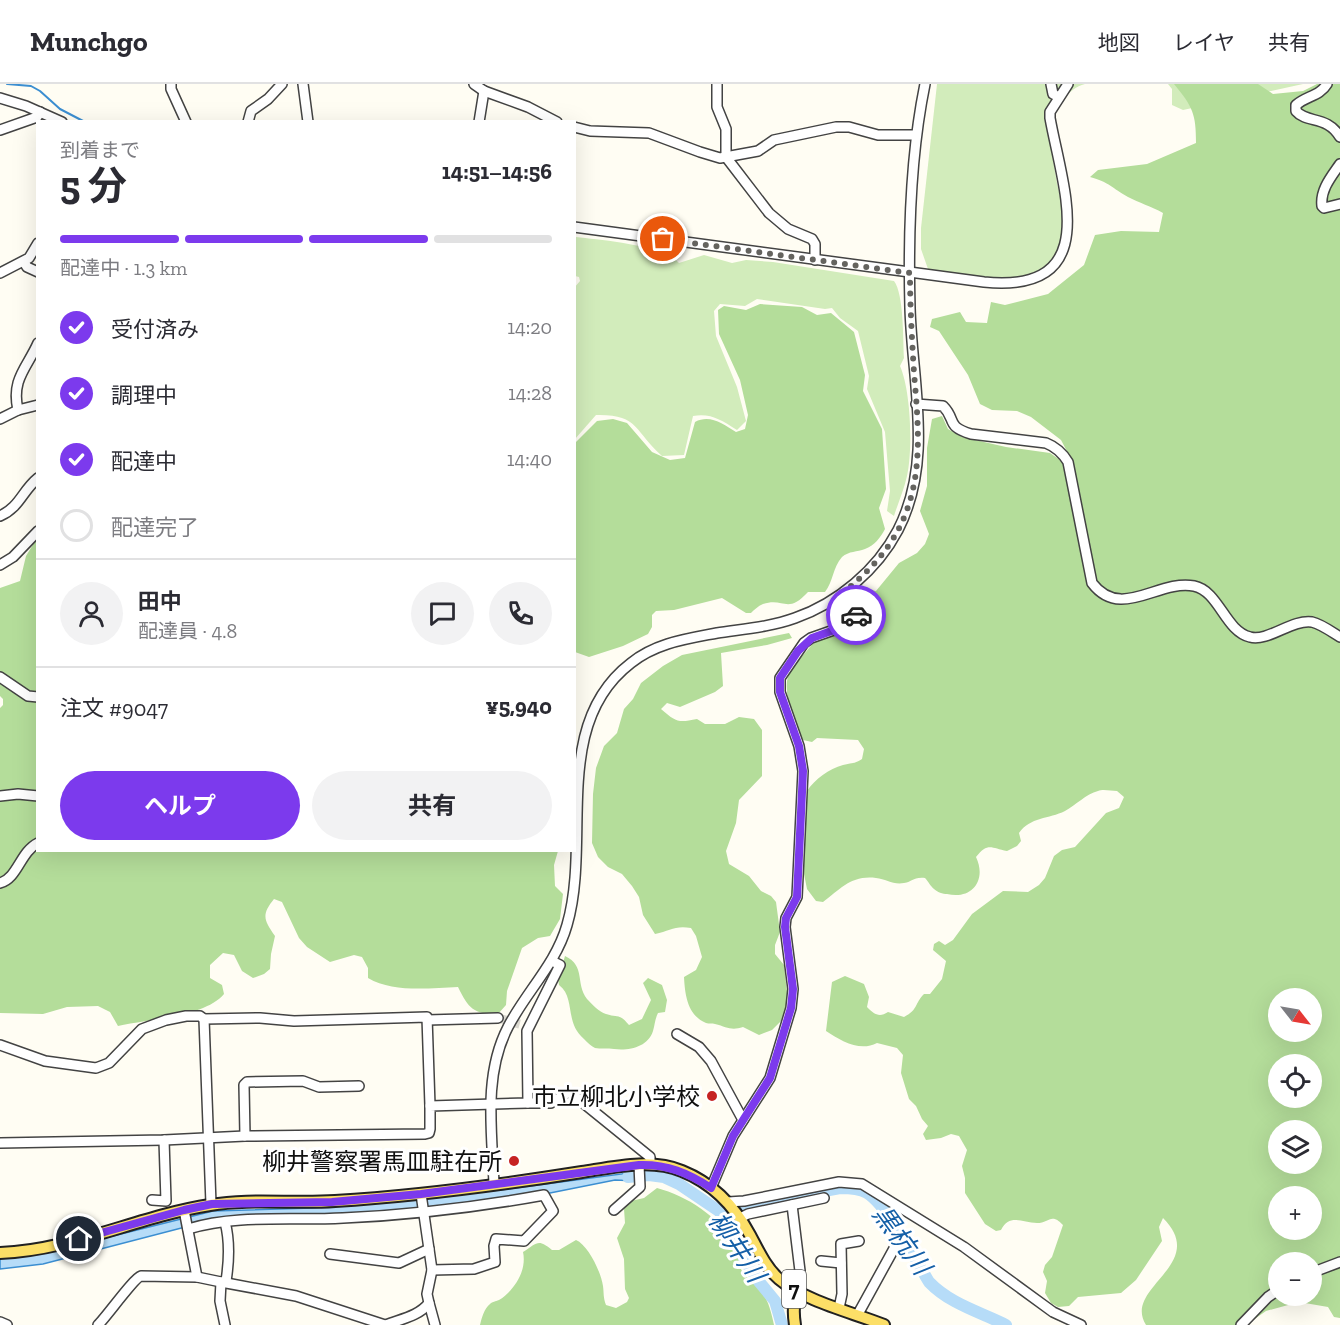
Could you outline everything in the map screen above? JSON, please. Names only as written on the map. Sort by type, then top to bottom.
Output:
[{"type":"main road","name":"7","points":[[0,1253],[53,1246],[212,1204],[332,1202],[421,1196],[494,1184],[642,1166],[680,1170],[711,1188],[728,1203],[738,1216],[770,1270],[779,1280],[799,1291],[884,1325]]},
{"type":"main road","points":[[795,1325],[793,1308],[799,1291]]},
{"type":"street","points":[[171,84],[171,89],[185,120]]},
{"type":"street","points":[[249,120],[251,111],[268,99],[282,84]]},
{"type":"street","points":[[303,84],[308,120]]},
{"type":"street","points":[[474,84],[484,91],[528,107],[553,120]]},
{"type":"street","points":[[717,84],[717,107],[726,129],[726,157],[770,213],[788,229],[812,239],[815,244],[815,260]]},
{"type":"street","points":[[576,851],[579,778],[585,734],[593,709],[610,682],[630,663],[660,646],[794,619],[830,602],[870,570],[892,540],[906,514],[917,470],[919,438],[910,310],[911,209],[915,135],[925,84]]},
{"type":"street","points":[[1051,84],[1053,93],[1059,97]]},
{"type":"street","points":[[576,226],[984,282],[1015,284],[1035,279],[1055,263],[1064,249],[1068,233],[1066,201],[1050,112],[1068,84]]},
{"type":"street","points":[[1327,84],[1321,92],[1302,99],[1296,105],[1296,111],[1300,116],[1328,124],[1340,137]]},
{"type":"street","points":[[479,120],[484,91]]},
{"type":"street","points":[[0,98],[58,120]]},
{"type":"street","points":[[0,130],[37,117],[40,112]]},
{"type":"street","points":[[576,128],[590,131],[649,133],[700,152],[726,157],[758,151],[774,140],[836,127],[849,127],[878,135],[915,135]]},
{"type":"street","points":[[1340,164],[1328,182],[1321,200],[1324,208],[1340,204]]},
{"type":"street","points":[[0,273],[24,262],[36,247]]},
{"type":"street","points":[[24,262],[27,267],[36,271]]},
{"type":"street","points":[[18,410],[18,378],[36,346]]},
{"type":"street","points":[[916,404],[943,406],[951,423],[962,432],[1046,443],[1054,446],[1063,454],[1068,462],[1092,583],[1108,598],[1115,600],[1131,598],[1192,585],[1208,594],[1240,632],[1249,637],[1257,638],[1311,622],[1340,637]]},
{"type":"street","points":[[0,419],[18,410],[36,406]]},
{"type":"street","points":[[0,516],[16,506],[28,487],[36,480]]},
{"type":"street","points":[[0,565],[13,557],[36,533]]},
{"type":"street","points":[[711,1188],[733,1136],[770,1078],[793,996],[785,927],[786,918],[797,897],[803,771],[799,746],[779,684],[783,671],[804,644],[812,638],[853,622],[855,611],[844,592]]},
{"type":"street","points":[[0,677],[28,696],[36,698]]},
{"type":"street","points":[[0,796],[18,794],[36,796]]},
{"type":"street","points":[[0,883],[9,879],[26,852],[36,844]]},
{"type":"street","points":[[494,1184],[491,1104],[494,1068],[508,1027],[552,961],[562,941],[571,909],[576,852]]},
{"type":"street","points":[[528,1103],[526,1025],[558,972],[560,965],[552,961]]},
{"type":"street","points":[[0,1046],[45,1061],[96,1068],[110,1063],[142,1029],[166,1020],[186,1016],[200,1016],[204,1019],[260,1018],[294,1021],[427,1017],[430,1129],[429,1133],[425,1134],[245,1136],[0,1143]]},
{"type":"street","points":[[427,1020],[498,1018]]},
{"type":"street","points":[[204,1019],[212,1204]]},
{"type":"street","points":[[677,1034],[699,1047],[711,1061],[743,1120]]},
{"type":"street","points":[[245,1136],[244,1085],[247,1082],[303,1081],[319,1087],[359,1086]]},
{"type":"street","points":[[429,1107],[551,1103],[571,1093],[650,1157],[642,1166],[640,1183],[636,1192],[614,1210]]},
{"type":"street","points":[[152,1200],[166,1201],[164,1140]]},
{"type":"street","points":[[728,1203],[839,1182],[862,1184],[979,1257],[1053,1312],[1081,1325]]},
{"type":"street","points":[[421,1196],[432,1270],[427,1294],[435,1325]]},
{"type":"street","points":[[188,1228],[222,1222],[346,1218],[544,1196],[553,1211],[524,1241],[496,1239],[495,1262],[474,1269],[432,1270]]},
{"type":"street","points":[[738,1216],[824,1198]]},
{"type":"street","points":[[792,1204],[800,1271]]},
{"type":"street","points":[[184,1213],[197,1277]]},
{"type":"street","points":[[222,1222],[228,1244],[220,1301],[225,1325]]},
{"type":"street","points":[[839,1308],[842,1294],[841,1244],[859,1241]]},
{"type":"street","points":[[858,1314],[896,1245]]},
{"type":"street","points":[[330,1254],[399,1263],[429,1249]]},
{"type":"street","points":[[821,1261],[841,1263]]},
{"type":"street","points":[[1322,1269],[1340,1262]]},
{"type":"street","points":[[98,1325],[137,1277],[197,1277],[224,1282],[296,1296],[370,1323],[386,1325],[415,1314],[429,1303]]},
{"type":"street","points":[[1241,1325],[1268,1297]]},
{"type":"street","points":[[0,1322],[7,1325]]},
{"type":"green space","points":[[937,84],[1085,84],[1069,93],[1046,115],[1064,228],[1061,243],[1054,258],[1035,275],[1006,281],[965,277],[928,269],[921,249],[921,228]]},
{"type":"green space","points":[[1168,84],[1303,84],[1183,110],[1172,105],[1172,89]]},
{"type":"green space","points":[[1174,84],[1258,84],[1273,94],[1303,91],[1317,84],[1340,84],[1340,1318],[1334,1317],[1328,1307],[1322,1306],[1322,1252],[1268,1252],[1268,1306],[1284,1306],[1266,1311],[1246,1325],[1146,1325],[1142,1311],[1145,1299],[1172,1262],[1177,1249],[1175,1235],[1163,1218],[1159,1227],[1162,1241],[1136,1280],[1121,1293],[1078,1297],[1069,1306],[1058,1307],[1051,1303],[1045,1293],[1047,1281],[1043,1272],[1045,1265],[1052,1257],[1063,1225],[1056,1219],[1041,1223],[1012,1220],[1001,1230],[996,1231],[985,1224],[965,1193],[962,1166],[967,1150],[959,1136],[951,1134],[926,1140],[923,1134],[928,1126],[909,1099],[901,1073],[903,1055],[897,1048],[877,1043],[857,1046],[826,1031],[832,982],[845,976],[864,984],[869,997],[867,1007],[874,1013],[882,1015],[888,1012],[904,1017],[912,1011],[924,994],[930,994],[942,979],[946,961],[933,950],[934,944],[939,941],[945,945],[953,940],[972,914],[1003,891],[1028,892],[1039,885],[1045,878],[1054,856],[1062,850],[1075,847],[1106,813],[1119,808],[1124,797],[1117,791],[1094,792],[1059,814],[1029,824],[1019,833],[1021,841],[1017,846],[1007,851],[990,847],[984,849],[976,857],[980,873],[978,880],[970,891],[964,894],[940,893],[925,878],[893,883],[867,878],[847,884],[823,902],[816,901],[807,889],[803,869],[807,791],[814,782],[828,772],[862,759],[864,749],[858,740],[817,738],[812,742],[803,740],[789,704],[788,678],[796,663],[814,643],[856,630],[862,624],[863,603],[870,590],[876,591],[899,563],[917,553],[925,544],[929,534],[920,511],[927,486],[927,448],[932,419],[942,416],[948,429],[962,437],[1006,447],[1050,453],[1060,460],[1070,457],[1061,440],[1031,417],[1017,411],[992,410],[980,404],[968,375],[939,331],[930,327],[932,319],[960,312],[966,322],[987,323],[991,302],[1005,305],[1048,294],[1084,265],[1095,235],[1121,231],[1159,232],[1163,213],[1090,177],[1098,170],[1147,164],[1196,143],[1195,125],[1189,105]]},
{"type":"green space","points":[[576,237],[646,248],[671,257],[679,263],[704,255],[732,263],[746,260],[773,262],[894,281],[900,296],[904,358],[900,366],[907,390],[910,436],[907,476],[894,516],[887,511],[890,491],[885,432],[867,389],[869,376],[858,331],[840,318],[832,308],[825,309],[757,299],[745,306],[720,304],[714,311],[716,336],[737,387],[746,421],[737,430],[711,416],[693,416],[684,455],[662,456],[635,426],[621,417],[610,415],[596,415],[576,438],[576,286],[580,281],[579,277],[576,276]]},
{"type":"green space","points":[[760,304],[802,307],[817,315],[831,313],[854,332],[865,375],[863,391],[882,429],[886,489],[879,508],[885,529],[871,546],[842,557],[825,592],[808,592],[795,603],[790,604],[770,602],[751,613],[746,613],[722,598],[674,610],[656,611],[652,615],[652,627],[648,634],[623,646],[589,657],[576,652],[576,442],[597,421],[613,419],[627,423],[652,452],[670,460],[685,458],[695,422],[706,419],[721,423],[736,432],[745,429],[748,415],[740,380],[719,334],[718,310],[724,306],[746,310]]},
{"type":"green space","points":[[36,540],[36,852],[558,852],[554,865],[555,886],[563,894],[560,919],[550,936],[538,938],[522,948],[507,991],[506,1005],[498,1014],[483,1013],[473,1009],[458,987],[400,988],[378,983],[368,978],[368,968],[362,957],[354,955],[330,962],[307,947],[299,938],[282,902],[274,899],[267,909],[265,918],[275,936],[270,969],[253,978],[242,971],[234,955],[223,953],[210,965],[210,978],[222,985],[224,994],[204,1008],[175,1016],[118,1026],[110,1012],[98,1006],[67,1007],[43,1014],[0,1013],[0,708],[3,705],[3,699],[0,696],[0,588],[20,581],[26,556]]},
{"type":"green space","points":[[789,633],[792,638],[721,653],[723,686],[715,692],[680,707],[667,703],[661,709],[670,717],[678,720],[697,719],[705,724],[725,724],[739,717],[754,719],[762,730],[762,776],[739,800],[736,823],[726,851],[729,864],[749,876],[761,891],[771,896],[776,902],[780,932],[775,945],[775,954],[784,965],[788,1000],[781,1021],[772,1030],[759,1035],[743,1027],[732,1029],[706,1023],[695,1015],[686,997],[684,977],[696,970],[702,957],[696,936],[691,928],[685,927],[655,934],[643,915],[639,897],[632,886],[622,874],[608,867],[598,857],[592,843],[593,794],[596,768],[604,746],[617,733],[624,709],[633,699],[641,683],[682,655]]},
{"type":"green space","points":[[565,956],[576,965],[581,987],[587,999],[601,1012],[620,1017],[629,1025],[642,1019],[651,1000],[643,983],[648,978],[662,985],[667,1000],[665,1012],[658,1013],[653,1031],[647,1041],[637,1047],[620,1049],[595,1048],[584,1039],[574,1025],[567,997],[559,985],[558,979]]},
{"type":"green space","points":[[657,1188],[679,1196],[701,1208],[727,1234],[736,1247],[743,1273],[764,1296],[774,1325],[480,1325],[488,1306],[505,1296],[515,1285],[523,1266],[523,1252],[538,1243],[552,1250],[559,1250],[576,1240],[581,1243],[600,1274],[606,1305],[616,1308],[627,1302],[629,1298],[625,1289],[624,1259],[617,1238],[625,1223],[624,1209],[631,1201],[644,1198]]},
{"type":"water","points":[[636,1172],[637,1181],[615,1180],[545,1194],[462,1204],[346,1215],[216,1219],[43,1264],[0,1269],[0,1257],[49,1252],[213,1211],[312,1208],[500,1190]]},
{"type":"waterway","points":[[7,84],[31,86],[60,109],[81,120]]},
{"type":"waterway","name":"柳井川","points":[[628,1177],[649,1175],[664,1177],[679,1184],[719,1211],[736,1238],[756,1278],[775,1301],[782,1325]]},
{"type":"waterway","name":"黒杭川","points":[[723,1210],[840,1188],[864,1191],[884,1209],[929,1282],[937,1290],[956,1302],[1006,1325]]},
{"type":"waterway","points":[[216,1299],[219,1317]]},
{"type":"tunnel","points":[[498,1018],[523,1025]]},
{"type":"way so far","points":[[663,239],[910,273],[910,310],[919,438],[917,470],[906,514],[892,540],[870,570],[844,592],[853,605],[856,615]]},
{"type":"place","name":"市立柳北小学校","points":[[712,1096]]},
{"type":"place","name":"柳井警察署馬皿駐在所","points":[[514,1161]]},
{"type":"route","points":[[79,1239],[212,1204],[332,1202],[421,1194],[610,1167],[658,1165],[680,1170],[711,1188],[733,1136],[770,1078],[793,996],[785,927],[786,918],[797,897],[803,771],[799,746],[780,692],[780,678],[804,644],[812,638],[848,625],[853,622],[856,615]]}]
